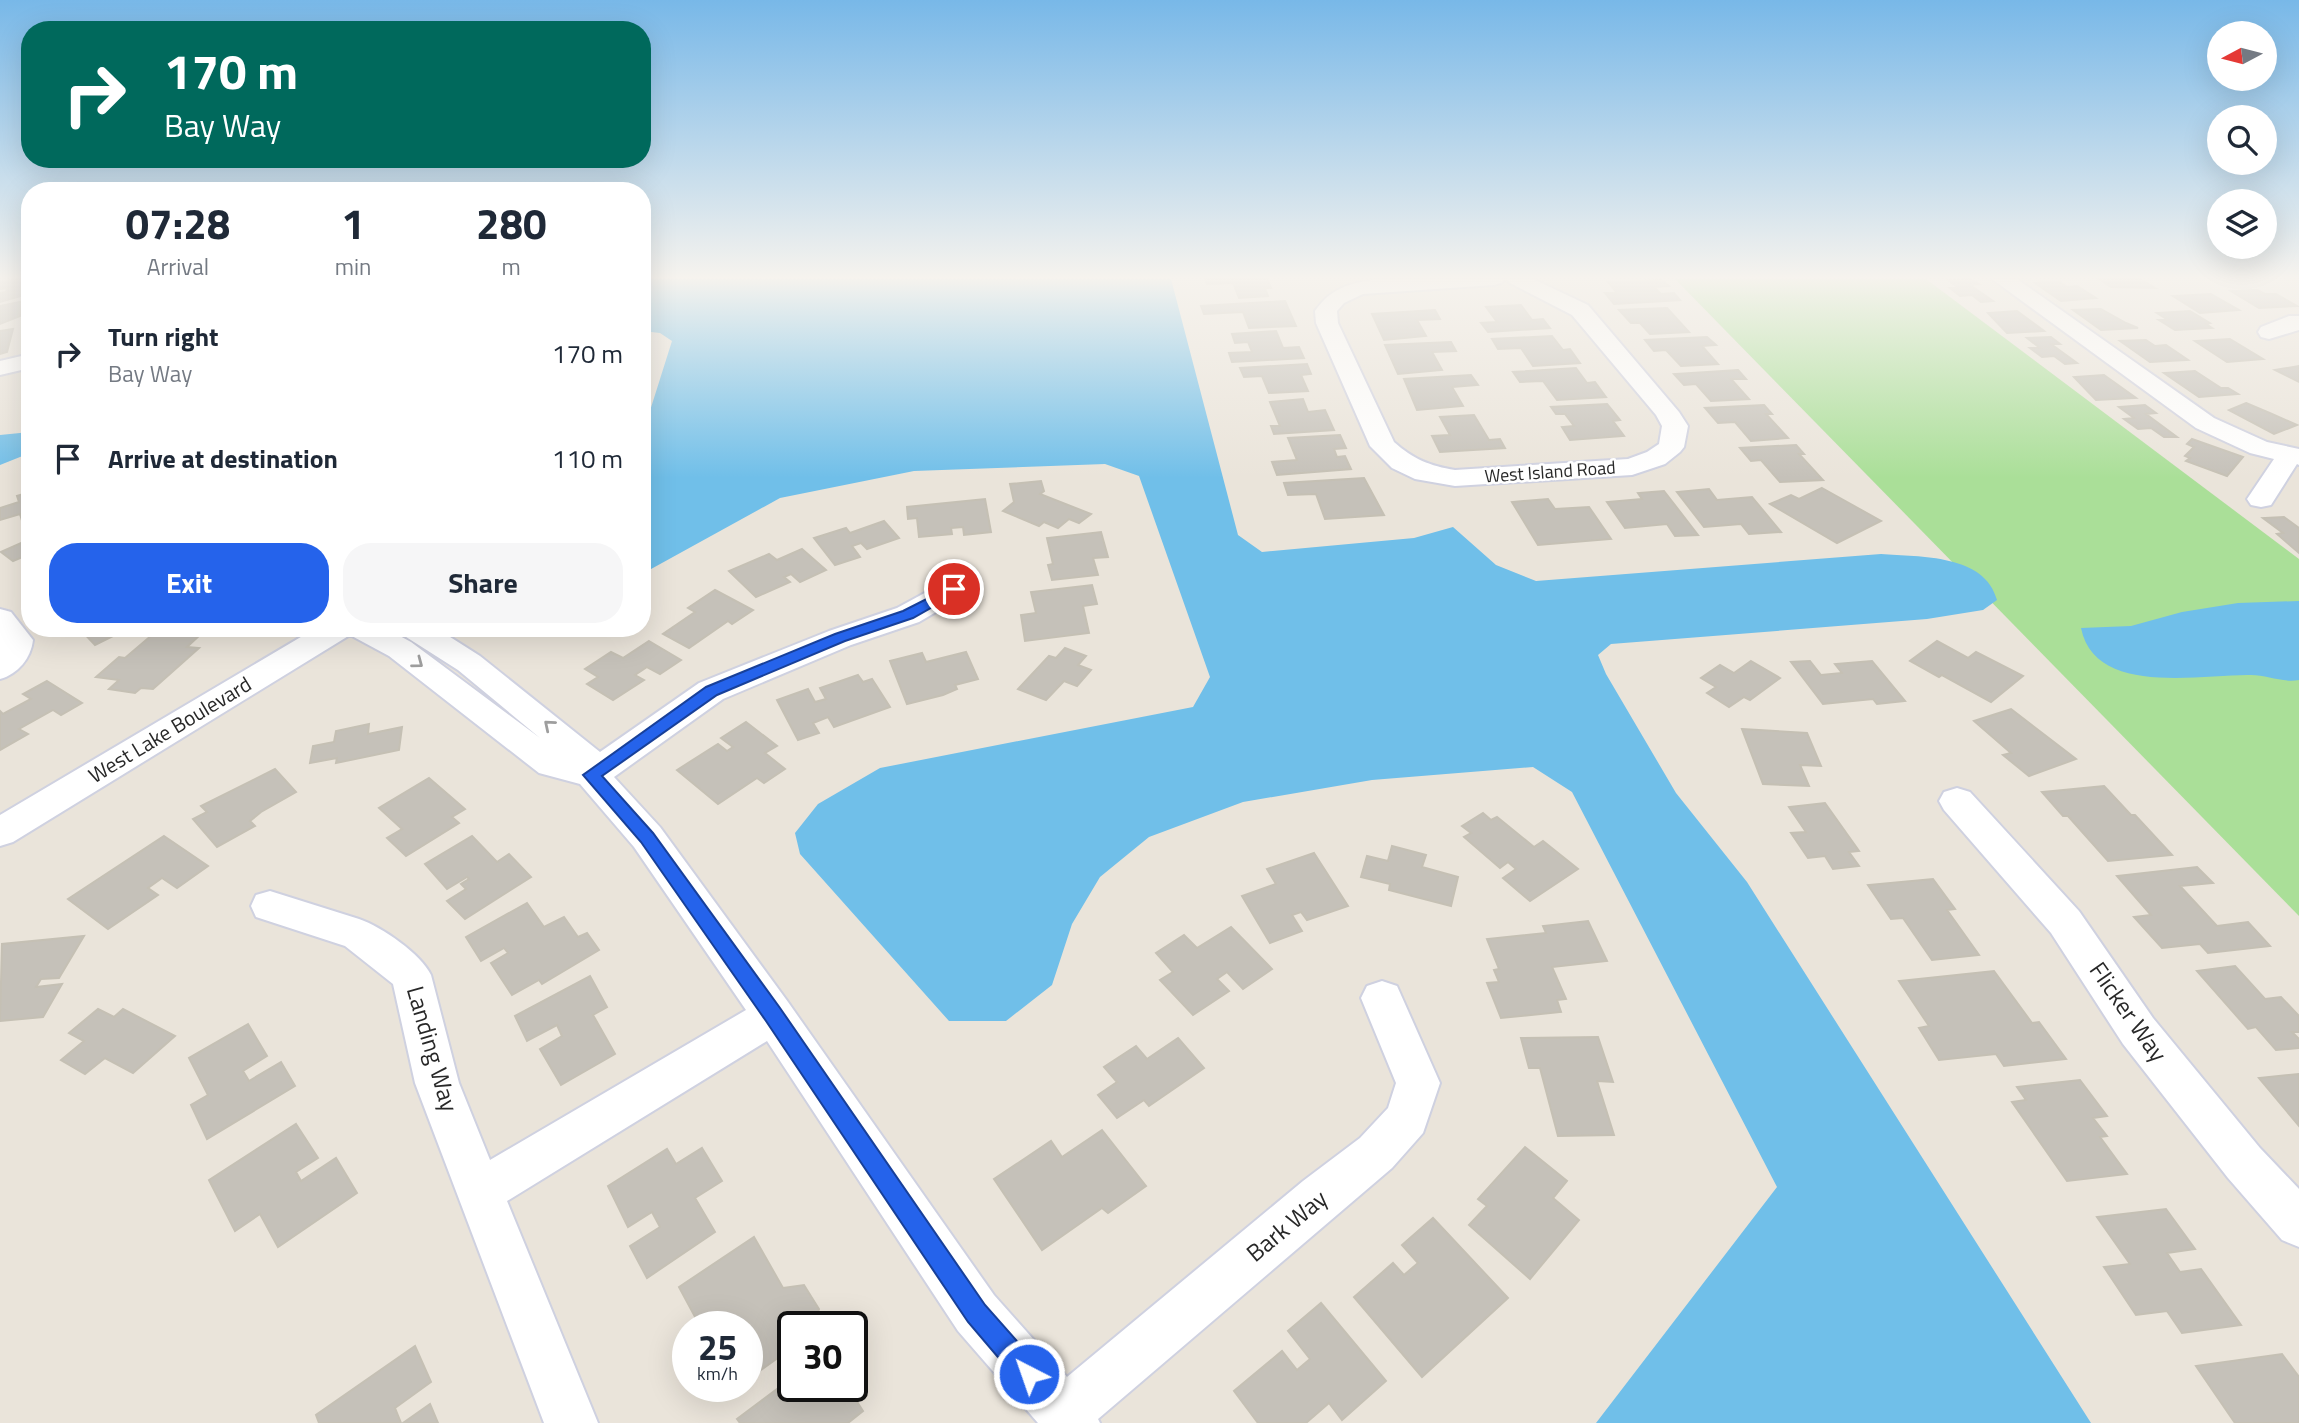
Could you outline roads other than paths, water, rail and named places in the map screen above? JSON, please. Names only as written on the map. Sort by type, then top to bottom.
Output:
[{"type":"street","name":"West Island Road","points":[[1337,345],[1383,446],[1401,462],[1424,472],[1455,478],[1632,467],[1656,458],[1671,447],[1675,426],[1667,412],[1613,345]]},
{"type":"street","points":[[2096,345],[2205,423],[2259,448],[2294,457],[2261,499]]},
{"type":"street","points":[[0,368],[21,364]]},
{"type":"street","points":[[592,775],[711,691],[840,638],[908,615],[954,589]]},
{"type":"street","points":[[0,619],[17,640],[16,651],[0,668]]},
{"type":"street","name":"West Lake Boulevard","points":[[0,807],[284,637]]},
{"type":"street","name":"West Lake Boulevard","points":[[0,832],[324,637]]},
{"type":"street","points":[[377,637],[400,649],[551,764],[592,775]]},
{"type":"street","points":[[428,637],[470,663],[586,757],[592,775],[647,837],[773,1014],[976,1314],[1068,1419]]},
{"type":"street","name":"Flicker Way","points":[[1957,801],[2065,922],[2138,1031],[2244,1163],[2299,1224]]},
{"type":"street","name":"Landing Way","points":[[270,906],[359,935],[411,975],[437,1083],[570,1423]]},
{"type":"street","name":"Bark Way","points":[[1068,1419],[1320,1198],[1376,1153],[1407,1119],[1418,1083],[1382,998]]},
{"type":"street","points":[[480,1192],[773,1014]]},
{"type":"water","points":[[671,345],[1188,345],[1238,535],[1262,552],[1414,538],[1453,527],[1496,565],[1536,581],[1881,554],[1949,561],[1979,574],[1990,585],[1997,600],[1983,610],[1927,619],[1611,644],[1598,655],[1606,674],[1676,793],[1747,882],[2091,1423],[1596,1423],[1777,1187],[1572,792],[1533,767],[1372,780],[1243,802],[1149,837],[1100,877],[1072,924],[1052,985],[1006,1021],[949,1021],[800,854],[795,833],[818,804],[880,768],[1193,707],[1210,677],[1139,476],[1105,464],[914,471],[780,498],[651,569],[651,408]]},
{"type":"water","points":[[21,433],[21,457],[0,465],[0,435]]},
{"type":"water","points":[[2299,601],[2299,680],[2251,675],[2178,678],[2127,673],[2106,664],[2090,650],[2081,628],[2131,626],[2182,612],[2238,603]]}]
